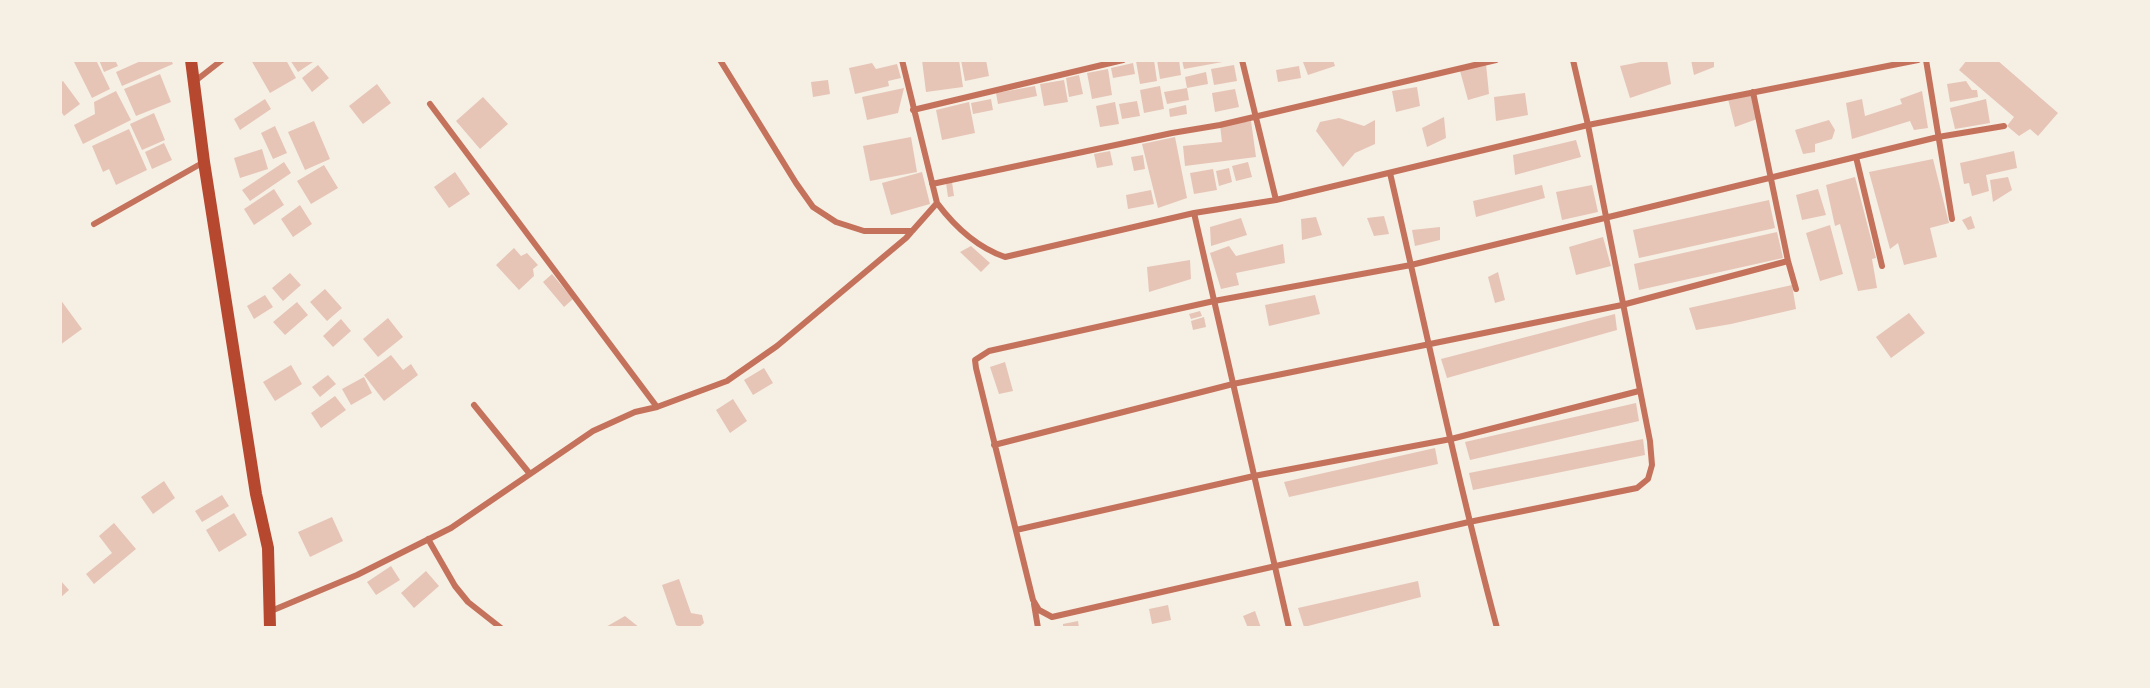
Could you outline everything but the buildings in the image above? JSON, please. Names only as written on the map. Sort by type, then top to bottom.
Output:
[{"type":"main road","points":[[191,60],[204,162],[256,494],[268,548],[270,628]]},
{"type":"street","points":[[194,82],[222,60]]},
{"type":"street","points":[[720,60],[813,207],[836,222],[864,231],[912,231]]},
{"type":"street","points":[[902,60],[937,203],[950,220],[968,236],[988,251],[1005,257],[1194,213],[1276,200],[1588,125],[1918,60]]},
{"type":"street","points":[[913,110],[1123,60]]},
{"type":"street","points":[[1242,60],[1276,200]]},
{"type":"street","points":[[932,184],[1220,125],[1496,60]]},
{"type":"street","points":[[1033,600],[1039,610],[1052,617],[1469,522],[1637,488],[1647,479],[1652,465],[1650,441],[1588,125],[1573,60]]},
{"type":"street","points":[[1926,60],[1952,219]]},
{"type":"street","points":[[1753,92],[1788,261],[1796,289]]},
{"type":"street","points":[[430,104],[657,406]]},
{"type":"street","points":[[1038,628],[976,368],[975,360],[989,351],[1214,301],[1411,265],[1938,137],[2004,126]]},
{"type":"street","points":[[1856,157],[1882,266]]},
{"type":"street","points":[[94,224],[204,162]]},
{"type":"street","points":[[1390,173],[1469,522],[1497,628]]},
{"type":"street","points":[[271,611],[357,575],[451,528],[592,431],[635,412],[727,381],[786,338],[912,231],[937,203]]},
{"type":"street","points":[[1194,213],[1289,628]]},
{"type":"street","points":[[994,445],[1233,384],[1622,304],[1788,261]]},
{"type":"street","points":[[1016,530],[1254,476],[1451,439],[1639,391]]},
{"type":"street","points":[[474,405],[530,474]]},
{"type":"street","points":[[428,539],[455,586],[468,602],[501,628]]}]
